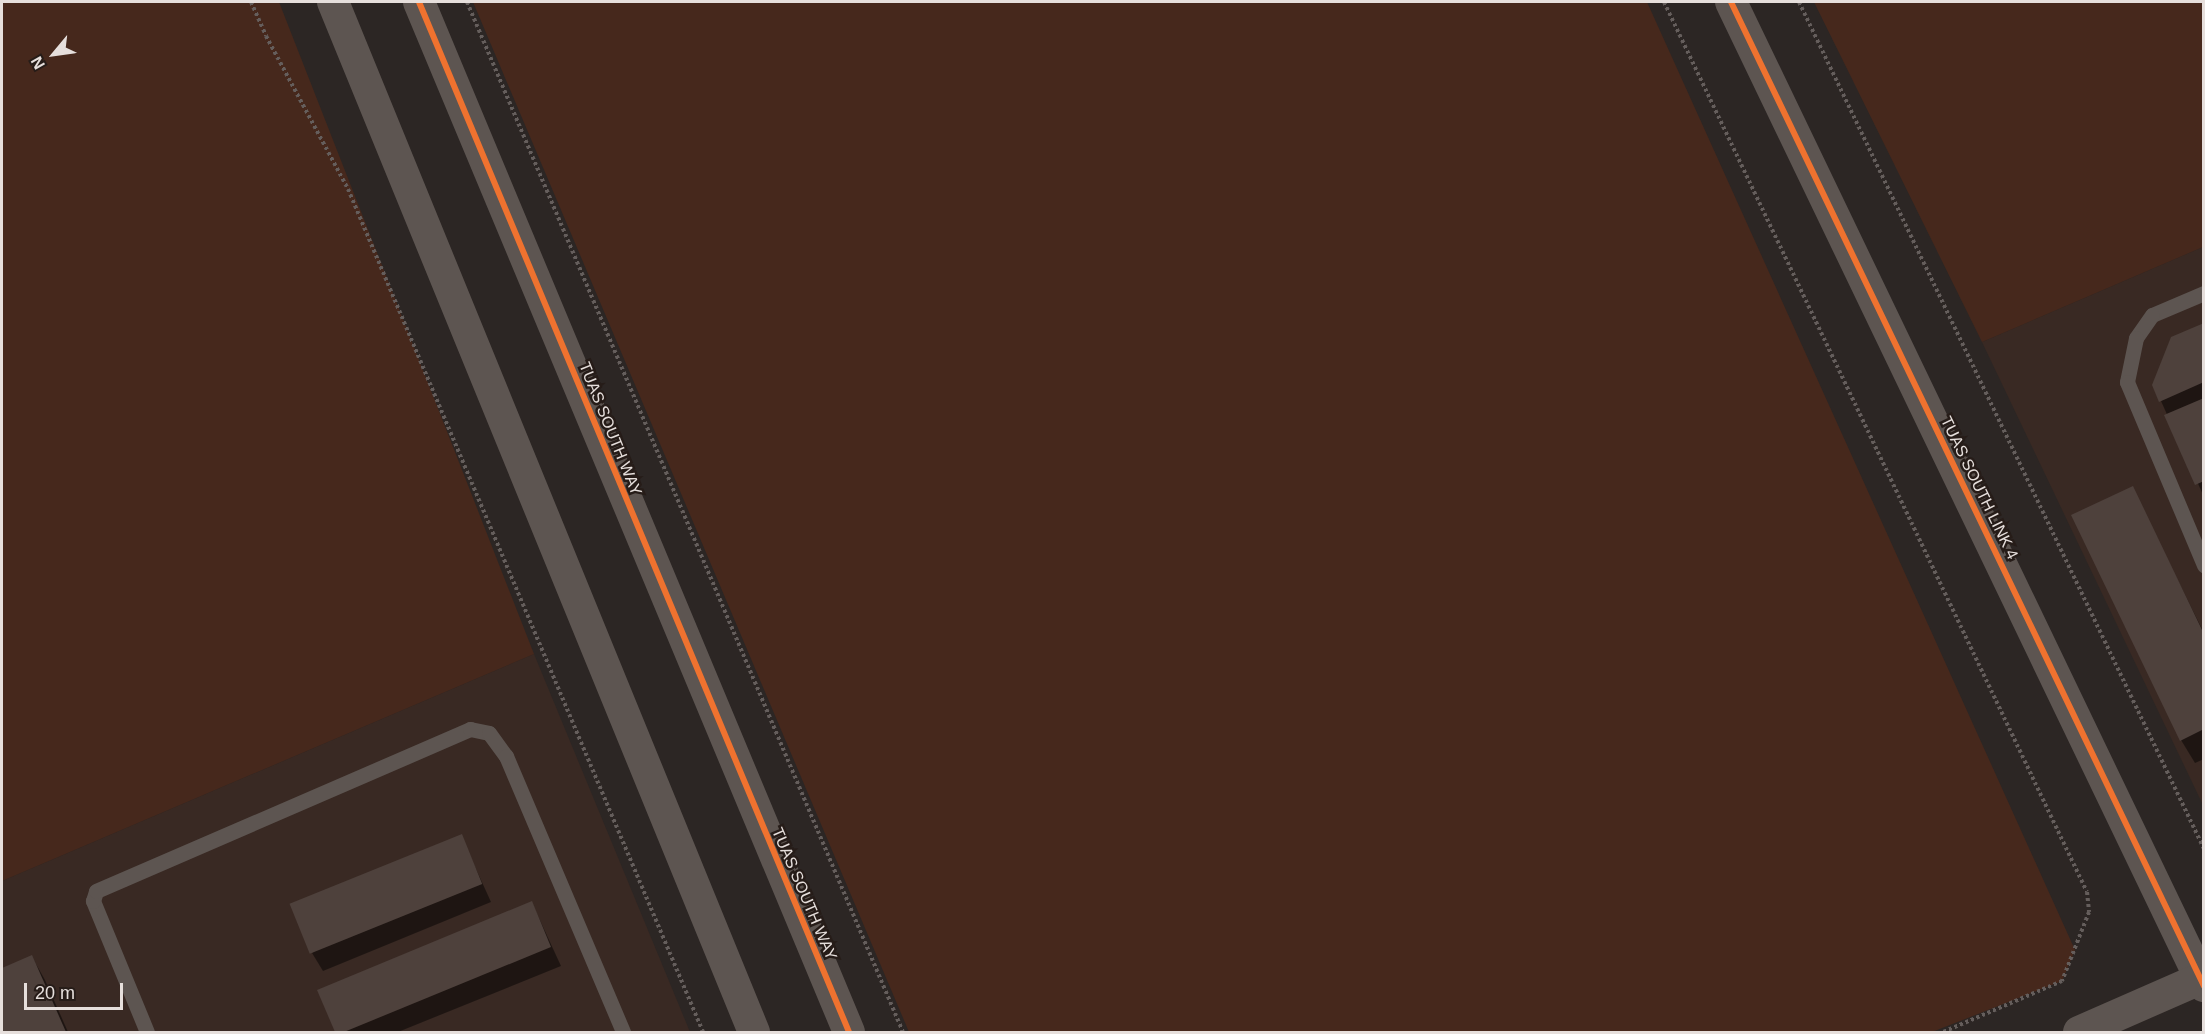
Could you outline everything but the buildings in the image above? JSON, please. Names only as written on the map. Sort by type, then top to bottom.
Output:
[{"type":"street","points":[[333,2],[754,1032]]},
{"type":"street","name":"TUAS SOUTH WAY","points":[[419,2],[849,1032]]},
{"type":"street","name":"TUAS SOUTH LINK 4","points":[[1731,2],[2202,981]]},
{"type":"street","points":[[2079,1032],[2202,981]]},
{"type":"lane","points":[[2204,293],[2151,315],[2136,338],[2127,382],[2204,565]]},
{"type":"lane","points":[[147,1032],[93,901],[96,891],[470,729],[489,733],[506,756],[618,1031]]},
{"type":"path","points":[[251,2],[266,36],[348,189],[703,1032]]},
{"type":"path","points":[[467,2],[903,1032]]},
{"type":"path","points":[[1664,2],[2087,892],[2089,912],[2062,981],[1943,1032]]},
{"type":"path","points":[[1799,2],[2204,849]]},
{"type":"shaded area","points":[[2,2],[279,2],[534,654],[2,881]]},
{"type":"shaded area","points":[[473,2],[1647,2],[2075,950],[2062,981],[1932,1032],[909,1032]]},
{"type":"shaded area","points":[[1814,2],[2203,2],[2203,247],[1982,342]]},
{"type":"shaded area","points":[[2203,247],[2203,805],[1982,342]]},
{"type":"shaded area","points":[[534,654],[690,1032],[2,1032],[2,881]]},
{"type":"cycle path","points":[[419,2],[849,1032]]},
{"type":"cycle path","points":[[1731,2],[2204,986]]}]
